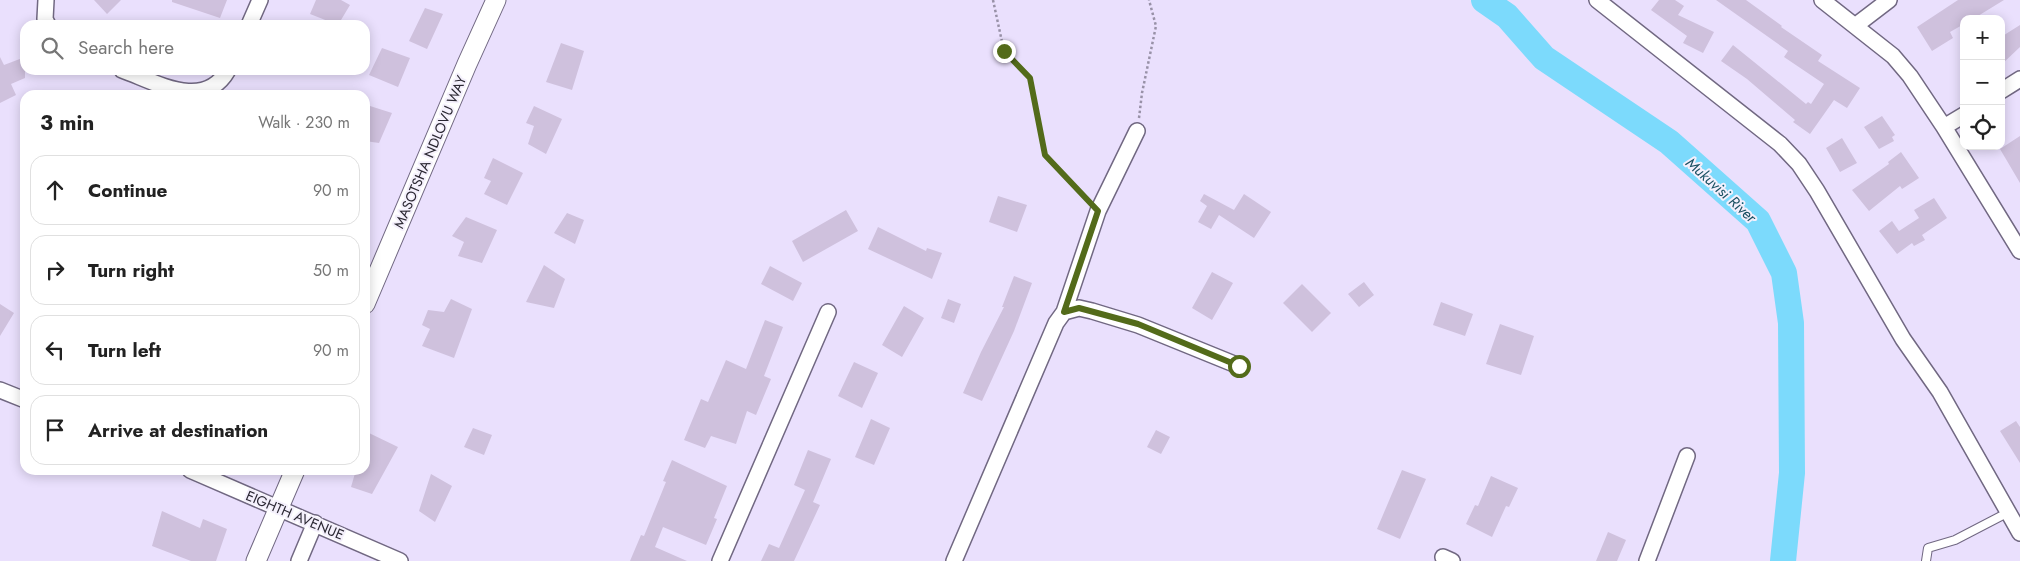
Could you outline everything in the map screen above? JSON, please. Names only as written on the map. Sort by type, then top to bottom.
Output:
[{"type":"street","points":[[46,0],[46,20]]},
{"type":"street","points":[[251,20],[260,0]]},
{"type":"street","name":"MASOTSHA NDLOVU WAY","points":[[370,292],[496,0]]},
{"type":"street","points":[[1597,0],[1780,144],[1799,164],[1817,191],[1904,339],[1940,392],[2020,534]]},
{"type":"street","points":[[1822,0],[1893,56],[1910,76],[1944,127],[2020,251]]},
{"type":"street","points":[[1855,26],[1889,0]]},
{"type":"street","points":[[136,75],[182,90]]},
{"type":"street","points":[[208,90],[215,87],[224,75]]},
{"type":"street","points":[[2005,88],[2020,79]]},
{"type":"street","points":[[1944,127],[1960,117]]},
{"type":"street","points":[[954,561],[1056,323],[1064,312],[1098,211],[1138,131]]},
{"type":"street","points":[[1064,312],[1079,308],[1138,324],[1239,366]]},
{"type":"street","points":[[720,561],[828,312]]},
{"type":"street","points":[[0,390],[20,398]]},
{"type":"street","points":[[1647,561],[1687,456]]},
{"type":"street","name":"EIGHTH AVENUE","points":[[202,475],[400,561]]},
{"type":"street","points":[[256,561],[293,475]]},
{"type":"street","points":[[299,561],[315,524]]},
{"type":"lane","points":[[1926,561],[1928,548],[1955,540],[2007,513]]},
{"type":"path","points":[[993,0],[1004,51],[1030,78],[1045,155],[1098,211]]},
{"type":"path","points":[[1138,131],[1142,93],[1156,26],[1148,0]]},
{"type":"building","points":[[94,0],[121,0],[107,14]]},
{"type":"building","points":[[172,0],[227,0],[220,18],[172,2]]},
{"type":"building","points":[[316,0],[341,0],[350,5],[341,20],[325,20],[310,14]]},
{"type":"building","points":[[1659,0],[1675,0],[1684,6],[1678,15],[1714,32],[1703,53],[1683,43],[1687,36],[1651,10]]},
{"type":"building","points":[[1716,0],[1746,0],[1822,55],[1818,61],[1860,88],[1847,108],[1834,100],[1810,134],[1793,122],[1795,120],[1747,79],[1721,61],[1733,45],[1806,104],[1808,102],[1811,104],[1824,84],[1784,57],[1788,51]]},
{"type":"building","points":[[1958,0],[2004,0],[1980,15],[1960,15],[1960,26],[1950,32],[1953,38],[1932,51],[1917,27]]},
{"type":"building","points":[[425,8],[443,14],[427,49],[409,41]]},
{"type":"building","points":[[2020,25],[2020,47],[2005,61],[2005,60],[2005,34]]},
{"type":"building","points":[[561,43],[584,51],[572,90],[546,82]]},
{"type":"building","points":[[382,48],[410,58],[398,87],[369,75]]},
{"type":"building","points":[[0,57],[4,65],[20,59],[20,75],[25,75],[25,78],[11,84],[16,95],[0,103]]},
{"type":"building","points":[[370,106],[392,113],[379,143],[370,142]]},
{"type":"building","points":[[534,106],[562,119],[546,154],[528,144],[534,126],[526,123]]},
{"type":"building","points":[[1882,116],[1895,135],[1892,137],[1894,141],[1879,149],[1864,127]]},
{"type":"building","points":[[2020,136],[2020,183],[2001,150],[2005,150],[2005,146]]},
{"type":"building","points":[[1842,138],[1857,163],[1840,172],[1826,148]]},
{"type":"building","points":[[1901,152],[1919,178],[1902,189],[1900,186],[1869,211],[1852,190],[1889,164],[1888,162]]},
{"type":"building","points":[[493,158],[523,173],[507,205],[484,194],[491,181],[484,178]]},
{"type":"building","points":[[1204,194],[1234,210],[1244,194],[1271,212],[1254,238],[1219,215],[1211,229],[1198,222],[1207,206],[1200,201]]},
{"type":"building","points":[[998,196],[1027,205],[1017,232],[989,222]]},
{"type":"building","points":[[1934,198],[1947,218],[1922,235],[1925,240],[1914,246],[1912,243],[1897,254],[1879,231],[1892,221],[1899,231],[1919,218],[1914,210]]},
{"type":"building","points":[[846,210],[858,231],[803,262],[792,241]]},
{"type":"building","points":[[567,213],[584,220],[575,244],[554,233]]},
{"type":"building","points":[[466,217],[497,230],[482,263],[458,256],[464,242],[452,236]]},
{"type":"building","points":[[878,227],[926,251],[927,248],[942,253],[932,279],[868,249]]},
{"type":"building","points":[[544,265],[565,279],[554,308],[526,302]]},
{"type":"building","points":[[770,266],[802,283],[793,301],[761,284]]},
{"type":"building","points":[[1212,272],[1233,283],[1212,320],[1192,308]]},
{"type":"building","points":[[1014,276],[1032,283],[1014,331],[982,401],[963,393],[1004,307],[1002,307]]},
{"type":"building","points":[[1364,282],[1374,295],[1359,307],[1348,294]]},
{"type":"building","points":[[1302,284],[1331,313],[1312,332],[1283,303]]},
{"type":"building","points":[[451,299],[472,309],[454,358],[422,346],[430,329],[422,325],[428,310],[444,312]]},
{"type":"building","points":[[948,299],[961,304],[954,323],[941,318]]},
{"type":"building","points":[[1441,302],[1473,314],[1465,336],[1433,325]]},
{"type":"building","points":[[0,304],[14,313],[0,336]]},
{"type":"building","points":[[904,306],[924,318],[902,357],[882,345]]},
{"type":"building","points":[[765,320],[783,327],[764,376],[771,379],[756,415],[747,411],[736,444],[711,436],[705,448],[684,440],[701,399],[708,402],[726,360],[746,369]]},
{"type":"building","points":[[1500,324],[1534,336],[1521,375],[1486,364]]},
{"type":"building","points":[[854,362],[878,373],[862,408],[838,396]]},
{"type":"building","points":[[871,419],[890,428],[874,465],[855,457]]},
{"type":"building","points":[[2016,421],[2020,427],[2020,463],[2000,431]]},
{"type":"building","points":[[473,428],[492,435],[484,455],[464,447]]},
{"type":"building","points":[[1156,430],[1170,437],[1161,454],[1147,447]]},
{"type":"building","points":[[370,433],[398,447],[372,494],[351,487],[355,475],[370,475]]},
{"type":"building","points":[[808,450],[831,459],[813,502],[820,505],[794,561],[761,561],[769,544],[779,548],[805,490],[794,485]]},
{"type":"building","points":[[672,460],[727,486],[714,518],[717,519],[706,545],[663,527],[655,547],[687,561],[630,561],[641,535],[644,536],[666,482],[663,481]]},
{"type":"building","points":[[1402,470],[1426,479],[1400,539],[1377,529]]},
{"type":"building","points":[[431,474],[452,486],[435,522],[419,511]]},
{"type":"building","points":[[1491,476],[1518,488],[1509,507],[1506,506],[1492,537],[1466,524],[1475,505],[1478,506]]},
{"type":"building","points":[[162,511],[200,528],[203,519],[227,529],[216,561],[191,561],[152,546]]},
{"type":"building","points":[[1608,532],[1626,540],[1617,561],[1596,561]]},
{"type":"waterway","name":"Mukuvisi River","points":[[1484,0],[1507,16],[1544,58],[1669,142],[1758,221],[1784,273],[1791,323],[1792,473],[1783,561]]},
{"type":"route","points":[[1004,51],[1030,78],[1045,155],[1098,211],[1064,312],[1079,308],[1138,324],[1239,366]]}]
